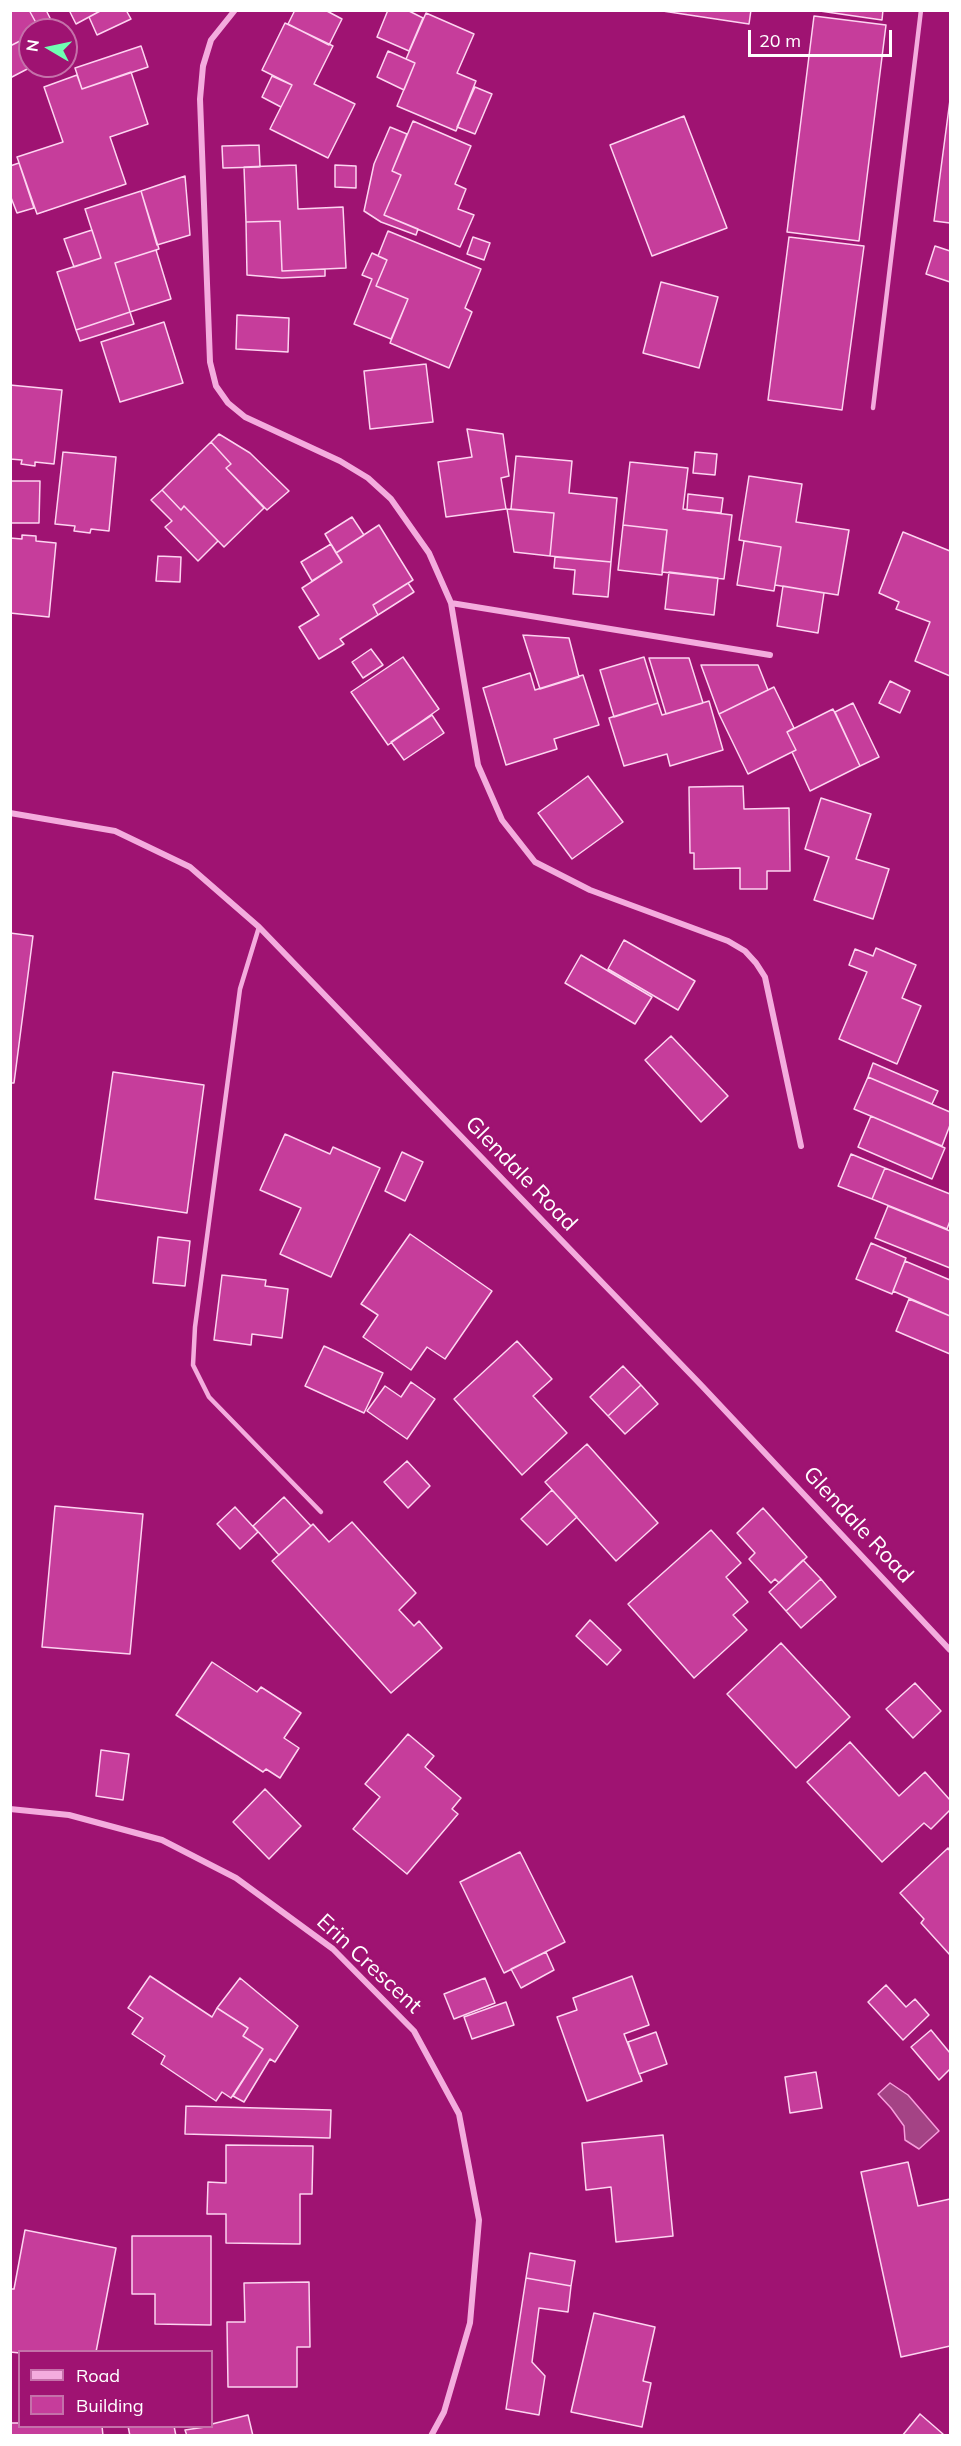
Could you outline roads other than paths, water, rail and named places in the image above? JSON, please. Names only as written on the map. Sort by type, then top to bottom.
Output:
[{"type":"street","points":[[235,10],[211,40],[203,66],[200,99],[210,362],[216,386],[228,403],[245,417],[340,460],[368,478],[391,499],[429,553],[451,603],[478,765],[502,820],[535,862],[590,890],[729,940],[745,951],[765,977],[801,1146]]},
{"type":"street","points":[[451,603],[770,656]]},
{"type":"street","name":"Glendale Road","points":[[10,813],[115,831],[190,867],[259,927],[702,1386],[951,1650]]},
{"type":"street","name":"Erin Crescent","points":[[10,1809],[69,1815],[162,1840],[236,1878],[333,1949],[414,2031],[459,2114],[479,2220],[470,2323],[444,2412],[431,2436]]},
{"type":"lane","points":[[873,408],[921,10]]},
{"type":"lane","points":[[259,927],[240,988],[195,1327],[193,1365],[209,1397],[321,1512]]}]
